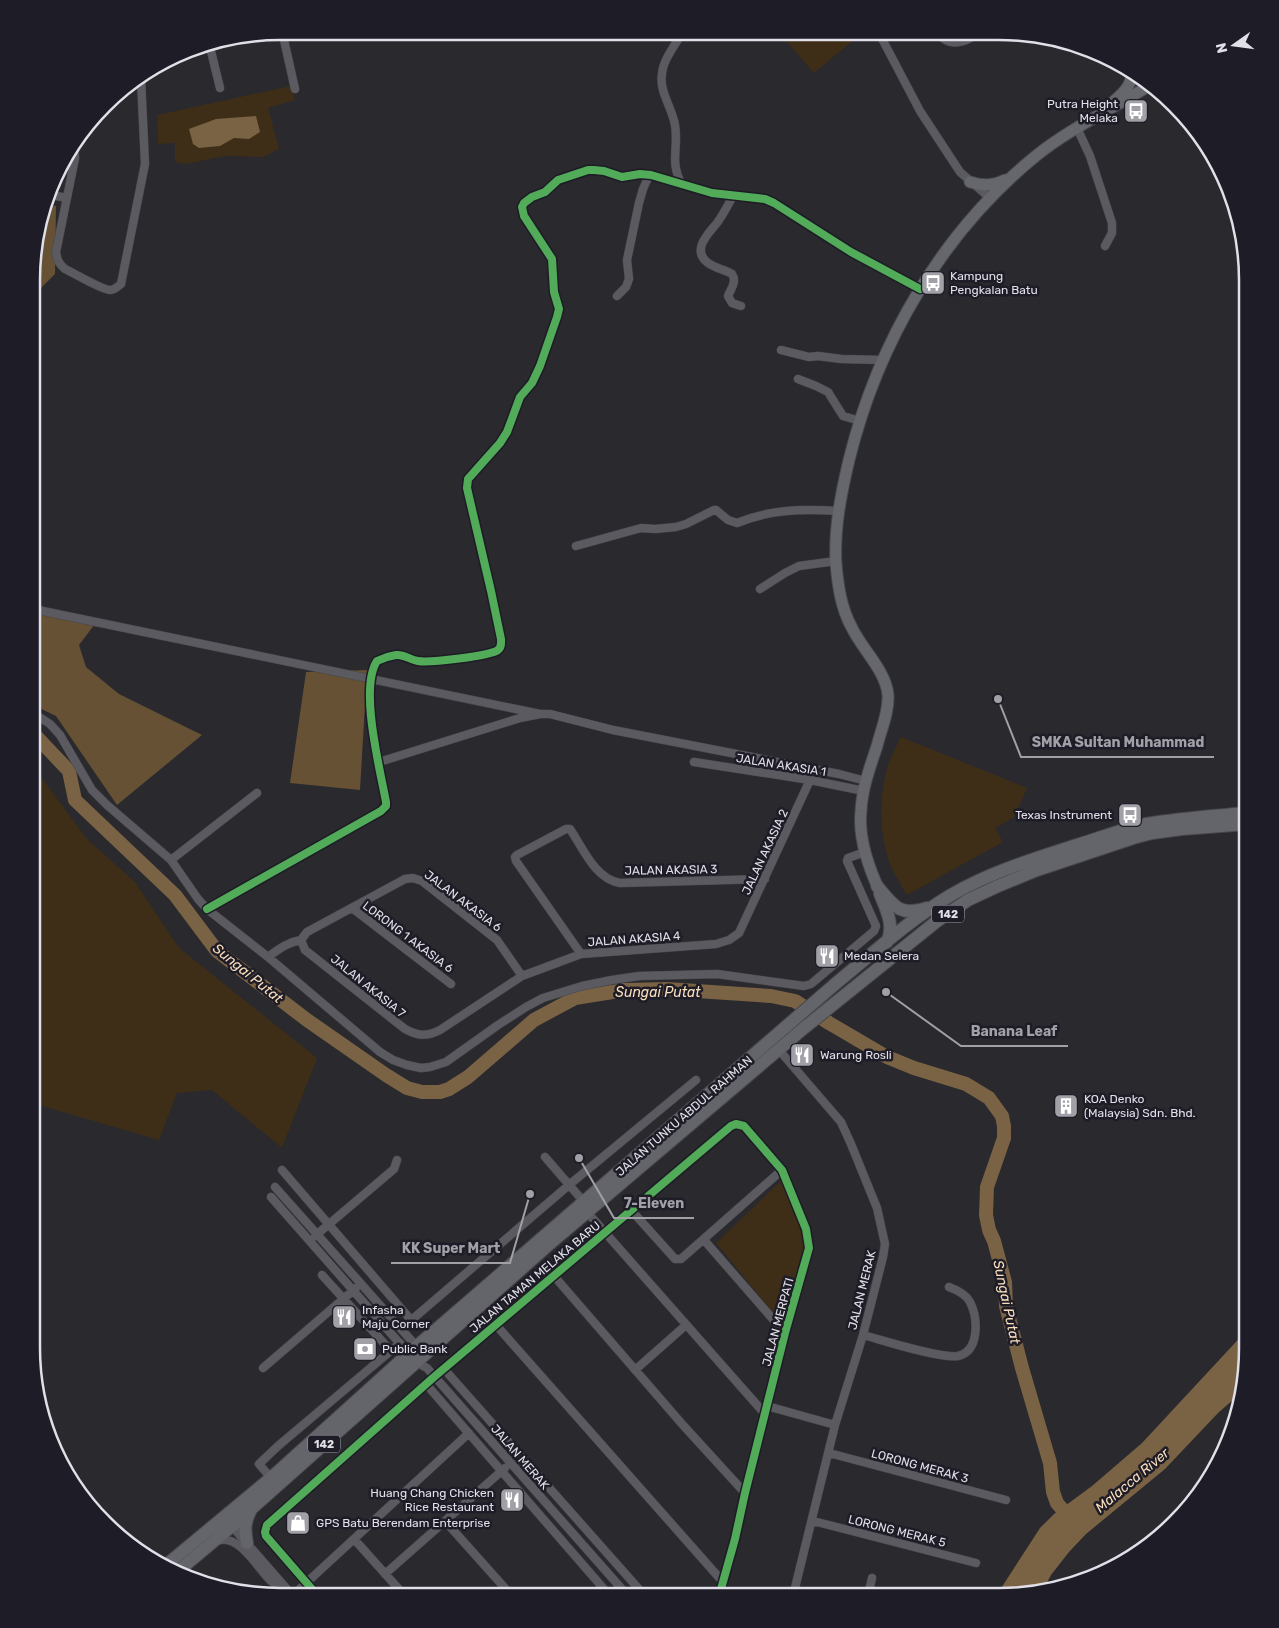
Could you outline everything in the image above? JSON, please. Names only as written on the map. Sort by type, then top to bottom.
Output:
[{"type":"main road","points":[[1099,115],[1127,89],[1131,80]]},
{"type":"main road","points":[[887,942],[891,933],[890,923],[865,852],[860,822],[865,786],[886,715],[888,691],[882,674],[850,626],[839,591],[836,561],[838,511],[852,446],[883,360],[896,331],[945,252],[990,198],[1014,175],[1076,128],[1142,88]]},
{"type":"main road","points":[[970,182],[979,185],[990,185],[1014,175]]},
{"type":"main road","name":"JALAN TUNKU ABDUL RAHMAN","points":[[585,1207],[779,1050],[816,1001],[834,985],[901,930],[949,896],[983,879],[1028,861],[1133,827],[1177,820],[1239,814]]},
{"type":"main road","name":"JALAN TUNKU ABDUL RAHMAN","points":[[171,1562],[254,1505],[585,1207],[799,1023],[826,1010],[937,921],[975,897],[1037,870],[1133,838],[1182,829],[1239,825]]},
{"type":"main road","points":[[877,886],[892,904],[907,912],[928,908],[949,896]]},
{"type":"main road","points":[[877,886],[901,930]]},
{"type":"main road","points":[[901,930],[917,929],[958,902],[975,897]]},
{"type":"main road","points":[[844,995],[894,948],[901,930]]},
{"type":"main road","name":"JALAN TUNKU ABDUL RAHMAN","points":[[183,1567],[212,1542],[228,1521],[271,1478],[418,1357]]},
{"type":"main road","points":[[247,1543],[246,1519],[254,1505]]},
{"type":"street","points":[[284,40],[295,89]]},
{"type":"street","points":[[678,40],[666,61],[661,82],[674,123],[676,174],[682,185]]},
{"type":"street","points":[[883,40],[920,111],[960,172],[990,198]]},
{"type":"street","points":[[944,40],[949,43],[965,40]]},
{"type":"street","points":[[211,50],[220,88]]},
{"type":"street","points":[[74,157],[56,252],[60,265],[103,288],[110,290],[117,288],[121,284],[145,164],[141,84]]},
{"type":"street","points":[[1076,128],[1090,156],[1112,224],[1112,233],[1105,246]]},
{"type":"street","points":[[207,909],[381,811],[386,806],[371,713],[370,679],[377,661],[391,656],[404,656],[417,661],[426,661],[486,654],[497,651],[501,647],[492,591],[467,488],[468,479],[500,443],[507,432],[520,397],[532,382],[540,366],[559,309],[554,292],[552,258],[524,216],[522,207],[524,203],[544,192],[558,180],[588,170],[604,171],[622,177],[640,174],[651,175],[712,193],[765,199],[852,252],[920,290]]},
{"type":"street","points":[[617,296],[626,287],[629,279],[627,260],[643,189],[651,175]]},
{"type":"street","points":[[55,196],[67,198]]},
{"type":"street","points":[[733,196],[718,222],[705,238],[701,249],[704,259],[732,274],[734,282],[728,296],[732,303],[741,306]]},
{"type":"street","points":[[781,350],[809,357],[883,360]]},
{"type":"street","points":[[798,379],[828,392],[843,416],[860,421]]},
{"type":"street","points":[[576,546],[641,528],[676,527],[714,510],[728,520],[737,523],[746,519],[786,510],[838,511]]},
{"type":"street","points":[[760,589],[799,566],[836,561]]},
{"type":"street","points":[[40,610],[540,714],[560,716],[618,731],[839,774],[865,786]]},
{"type":"street","points":[[378,762],[520,718],[540,714]]},
{"type":"street","points":[[40,718],[50,724],[60,735],[92,790],[171,860],[207,909],[268,957],[380,1052],[400,1063],[421,1068],[446,1062],[526,1007],[543,998],[582,986],[639,976],[717,974],[804,986],[811,984],[874,931],[876,926],[847,861],[848,858],[865,852]]},
{"type":"street","name":"JALAN AKASIA 1","points":[[694,762],[810,780],[865,786]]},
{"type":"street","name":"JALAN AKASIA 2","points":[[739,933],[810,780]]},
{"type":"street","points":[[171,860],[257,793]]},
{"type":"street","name":"JALAN AKASIA 3","points":[[581,954],[515,857],[566,829],[570,829],[603,877],[612,881],[620,883],[765,879]]},
{"type":"street","name":"JALAN AKASIA 6","points":[[268,957],[282,946],[301,940],[306,932],[405,879],[413,878],[422,881],[497,940],[522,976]]},
{"type":"street","name":"LORONG 1 AKASIA 6","points":[[352,908],[451,984]]},
{"type":"street","name":"JALAN AKASIA 4","points":[[429,1035],[440,1030],[522,976],[581,954],[716,944],[728,940],[739,933]]},
{"type":"street","name":"JALAN AKASIA 7","points":[[301,940],[305,950],[405,1029],[416,1035],[429,1035]]},
{"type":"street","points":[[826,971],[834,985]]},
{"type":"street","name":"JALAN MERAK","points":[[779,1050],[841,1122],[879,1214],[883,1232],[884,1251],[863,1335],[835,1425],[795,1588]]},
{"type":"street","points":[[401,1329],[569,1185],[696,1080]]},
{"type":"street","name":"JALAN TAMAN MELAKA BARU","points":[[311,1588],[266,1536],[267,1525],[434,1377],[731,1126],[736,1124],[744,1126]]},
{"type":"street","name":"JALAN MERPATI","points":[[721,1588],[785,1333],[810,1248],[806,1229],[782,1170],[744,1126]]},
{"type":"street","points":[[545,1157],[605,1233],[765,1414]]},
{"type":"street","points":[[310,1241],[394,1169],[397,1160]]},
{"type":"street","points":[[282,1170],[412,1320]]},
{"type":"street","points":[[632,1210],[675,1259],[681,1259],[782,1170]]},
{"type":"street","points":[[275,1187],[401,1329],[418,1357]]},
{"type":"street","points":[[271,1197],[400,1344],[418,1357]]},
{"type":"street","points":[[704,1240],[785,1333]]},
{"type":"street","points":[[322,1275],[391,1351]]},
{"type":"street","points":[[554,1276],[745,1493]]},
{"type":"street","points":[[263,1368],[361,1284]]},
{"type":"street","points":[[863,1335],[932,1353],[957,1356],[963,1354],[972,1346],[976,1325],[971,1304],[967,1297],[949,1287]]},
{"type":"street","points":[[496,1325],[723,1582]]},
{"type":"street","points":[[635,1370],[686,1325]]},
{"type":"street","points":[[271,1478],[259,1464],[400,1344]]},
{"type":"street","name":"JALAN MERAK","points":[[418,1357],[621,1588]]},
{"type":"street","points":[[444,1369],[638,1588]]},
{"type":"street","name":"JALAN MERAK","points":[[426,1384],[603,1588]]},
{"type":"street","points":[[767,1406],[835,1425]]},
{"type":"street","points":[[301,1588],[469,1433]]},
{"type":"street","name":"LORONG MERAK 3","points":[[829,1453],[1006,1500]]},
{"type":"street","points":[[385,1574],[510,1463]]},
{"type":"street","points":[[544,1501],[554,1493]]},
{"type":"street","points":[[228,1521],[285,1588]]},
{"type":"street","points":[[445,1521],[505,1588]]},
{"type":"street","name":"LORONG MERAK 5","points":[[812,1521],[976,1563]]},
{"type":"street","points":[[212,1542],[226,1539],[237,1544],[272,1581],[281,1588]]},
{"type":"street","points":[[354,1539],[398,1588]]},
{"type":"street","points":[[578,1559],[597,1542]]},
{"type":"street","points":[[870,1588],[872,1578]]},
{"type":"shaded area","points":[[785,40],[854,40],[814,73]]},
{"type":"shaded area","points":[[291,86],[295,100],[268,108],[279,149],[263,157],[225,156],[186,164],[175,162],[175,143],[158,144],[157,115]]},
{"type":"shaded area","points":[[52,206],[56,206],[55,274],[40,289],[42,248]]},
{"type":"shaded area","points":[[40,610],[98,620],[79,645],[86,667],[119,694],[202,735],[117,805],[56,716],[40,708]]},
{"type":"shaded area","points":[[367,670],[360,790],[290,783],[306,672]]},
{"type":"shaded area","points":[[901,737],[1027,788],[1014,817],[995,828],[1003,842],[907,895],[889,862],[881,819],[885,776],[890,759]]},
{"type":"shaded area","points":[[40,776],[87,839],[135,882],[179,948],[317,1058],[282,1148],[212,1090],[177,1093],[159,1140],[40,1105]]},
{"type":"shaded area","points":[[781,1181],[789,1192],[807,1251],[784,1326],[716,1243]]},
{"type":"water","points":[[256,116],[260,132],[249,139],[234,138],[220,146],[199,148],[193,144],[189,129],[216,119]]},
{"type":"water","name":"Malacca River","points":[[1239,1339],[1237,1380],[1233,1400],[1165,1469],[1086,1534],[1069,1552],[1047,1583],[1001,1588],[1040,1528],[1054,1514],[1092,1486],[1142,1443]]},
{"type":"waterway","name":"Sungai Putat","points":[[40,740],[69,771],[75,800],[175,895],[217,951],[307,1020],[407,1088],[422,1092],[440,1092],[449,1089],[468,1077],[534,1020],[575,998],[625,990],[667,989],[771,996],[795,1001],[887,1057],[914,1068],[966,1084],[989,1098],[1002,1116],[1004,1138],[987,1187],[986,1215],[1005,1282],[1006,1306],[1050,1463],[1053,1492],[1057,1503],[1073,1522]]},
{"type":"cycle path","points":[[207,909],[381,811],[386,806],[370,709],[372,673],[377,661],[396,655],[418,661],[446,660],[484,655],[500,648],[501,639],[467,488],[468,479],[500,443],[507,432],[520,397],[532,383],[540,366],[559,309],[554,292],[552,259],[524,216],[522,207],[524,203],[532,197],[545,192],[558,180],[588,170],[604,171],[622,177],[640,174],[651,175],[712,193],[765,199],[851,252],[920,289]]},
{"type":"cycle path","points":[[311,1588],[266,1536],[267,1525],[434,1377],[731,1126],[736,1124],[744,1126],[782,1170],[806,1229],[809,1248],[785,1333],[721,1588]]},
{"type":"place","name":"Putra Height Melaka","points":[[1136,111]]},
{"type":"place","name":"Kampung Pengkalan Batu","points":[[933,283]]},
{"type":"place","name":"SMKA Sultan Muhammad","points":[[998,699]]},
{"type":"place","name":"Texas Instrument","points":[[1130,815]]},
{"type":"place","name":"Medan Selera","points":[[827,956]]},
{"type":"place","name":"Banana Leaf","points":[[886,992]]},
{"type":"place","name":"Warung Rosli","points":[[802,1055]]},
{"type":"place","name":"KOA Denko (Malaysia) Sdn. Bhd.","points":[[1066,1106]]},
{"type":"place","name":"7-Eleven","points":[[579,1158]]},
{"type":"place","name":"KK Super Mart","points":[[530,1194]]},
{"type":"place","name":"Infasha Maju Corner","points":[[344,1317]]},
{"type":"place","name":"Public Bank","points":[[365,1349]]},
{"type":"place","name":"Huang Chang Chicken Rice Restaurant","points":[[512,1500]]},
{"type":"place","name":"GPS Batu Berendam Enterprise","points":[[298,1523]]}]
